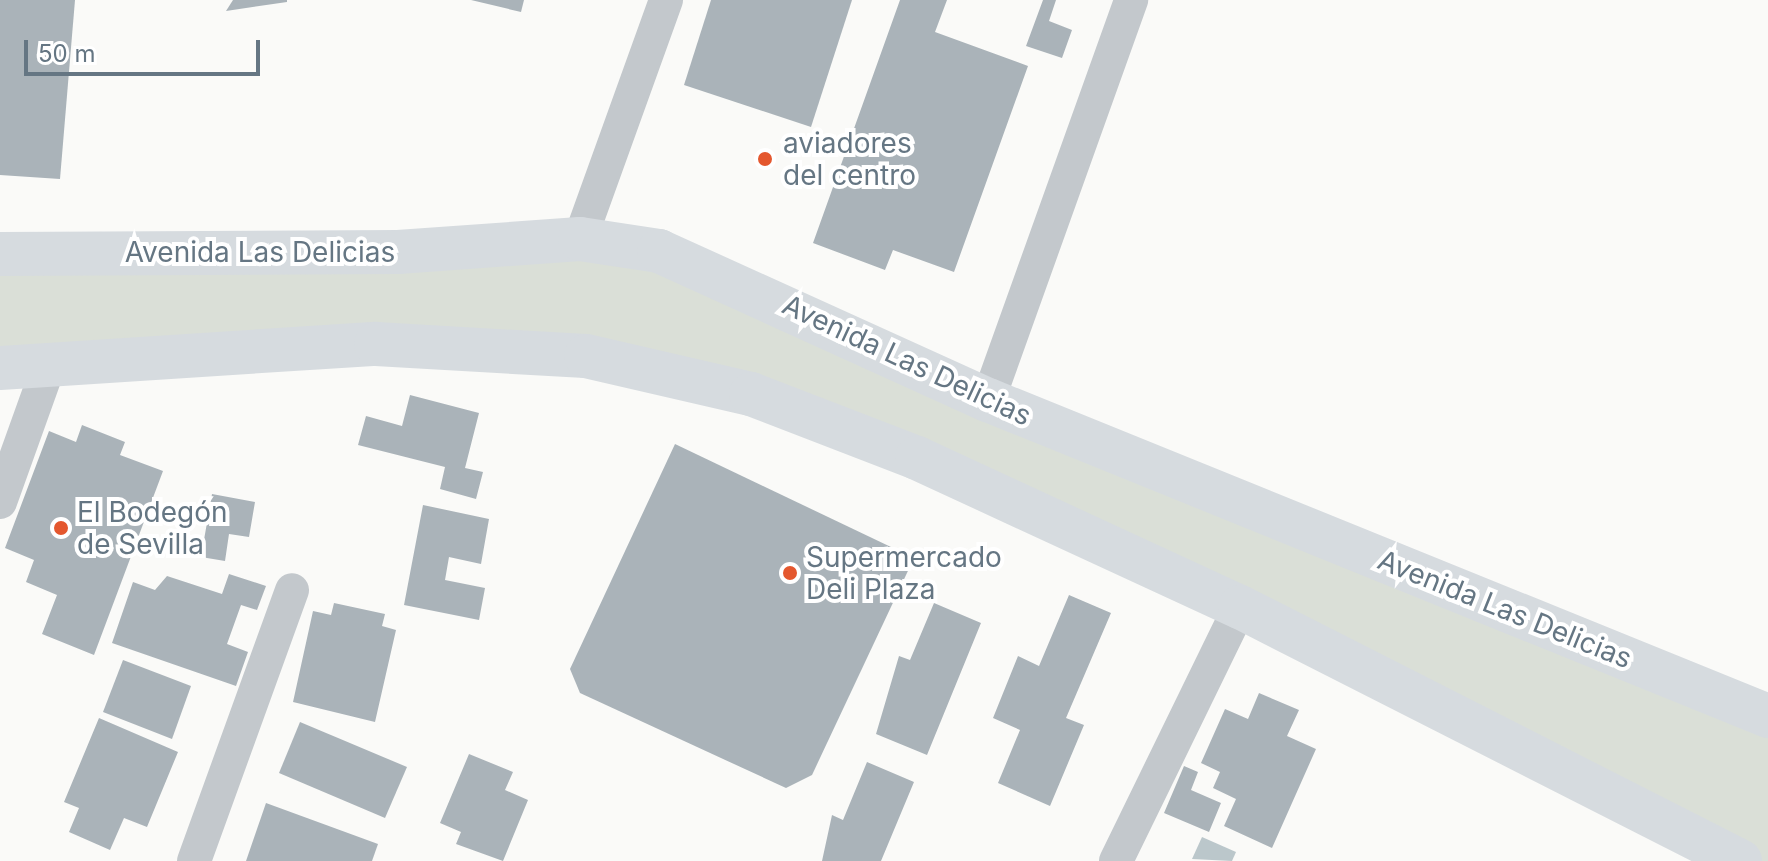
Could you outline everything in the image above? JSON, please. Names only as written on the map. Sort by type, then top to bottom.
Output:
[{"type":"main road","name":"Avenida Las Delicias","points":[[0,254],[398,252],[580,239],[659,251],[729,278],[988,400],[1768,716]]},
{"type":"main road","points":[[0,368],[376,344],[586,356],[751,394],[917,458],[1240,607],[1715,856]]},
{"type":"street","points":[[580,239],[666,0]]},
{"type":"street","points":[[988,400],[1131,0]]},
{"type":"street","points":[[0,502],[49,365]]},
{"type":"street","points":[[194,861],[292,590]]},
{"type":"street","points":[[1116,861],[1240,607]]},
{"type":"shaded area","points":[[580,239],[1768,716],[1768,861],[1740,861],[756,396],[586,356],[0,368],[0,252]]},
{"type":"shaded area","points":[[1202,837],[1236,852],[1232,861],[1192,859]]},
{"type":"building","points":[[0,0],[75,0],[60,179],[0,175]]},
{"type":"building","points":[[233,0],[287,0],[287,2],[226,11]]},
{"type":"building","points":[[471,0],[524,0],[521,12]]},
{"type":"building","points":[[711,0],[852,0],[811,127],[684,85]]},
{"type":"building","points":[[900,0],[947,0],[935,32],[1028,66],[954,272],[893,250],[885,270],[813,243]]},
{"type":"building","points":[[1043,0],[1056,0],[1049,21],[1072,30],[1062,58],[1026,46]]},
{"type":"building","points":[[410,395],[479,413],[465,468],[483,472],[476,499],[440,489],[445,467],[358,445],[366,416],[402,426]]},
{"type":"building","points":[[82,425],[125,442],[120,455],[163,471],[94,655],[42,634],[57,595],[26,582],[34,560],[5,548],[49,431],[76,442]]},
{"type":"building","points":[[675,444],[914,558],[812,775],[786,788],[580,693],[570,669]]},
{"type":"building","points":[[212,494],[255,502],[249,537],[229,534],[225,561],[201,557]]},
{"type":"building","points":[[423,505],[489,519],[481,564],[449,557],[445,580],[485,588],[479,620],[404,605]]},
{"type":"building","points":[[229,574],[266,586],[257,610],[241,605],[227,644],[248,652],[236,686],[112,643],[133,582],[155,590],[167,576],[222,594]]},
{"type":"building","points":[[1069,595],[1111,613],[1066,718],[1084,725],[1050,806],[998,783],[1020,730],[993,718],[1018,656],[1039,666]]},
{"type":"building","points":[[334,603],[385,614],[382,626],[396,630],[375,722],[293,702],[313,611],[331,615]]},
{"type":"building","points":[[934,603],[981,623],[927,755],[876,734],[899,656],[910,660]]},
{"type":"building","points":[[123,660],[191,686],[172,739],[103,712]]},
{"type":"building","points":[[1259,693],[1299,710],[1287,736],[1316,749],[1272,848],[1224,826],[1236,799],[1213,788],[1220,772],[1201,763],[1225,709],[1248,719]]},
{"type":"building","points":[[99,718],[178,752],[147,827],[124,818],[110,850],[69,832],[79,808],[64,802]]},
{"type":"building","points":[[300,722],[407,767],[385,818],[279,773]]},
{"type":"building","points":[[469,754],[513,772],[505,790],[528,800],[503,861],[456,844],[461,832],[440,823]]},
{"type":"building","points":[[867,762],[914,782],[881,861],[822,861],[832,815],[843,820]]},
{"type":"building","points":[[1184,766],[1198,772],[1191,790],[1221,803],[1209,832],[1164,813]]},
{"type":"building","points":[[266,803],[378,844],[372,861],[246,861]]},
{"type":"place","name":"aviadores del centro","points":[[765,159]]},
{"type":"place","name":"El Bodegón de Sevilla","points":[[61,528]]},
{"type":"place","name":"Supermercado Deli Plaza","points":[[790,573]]}]
